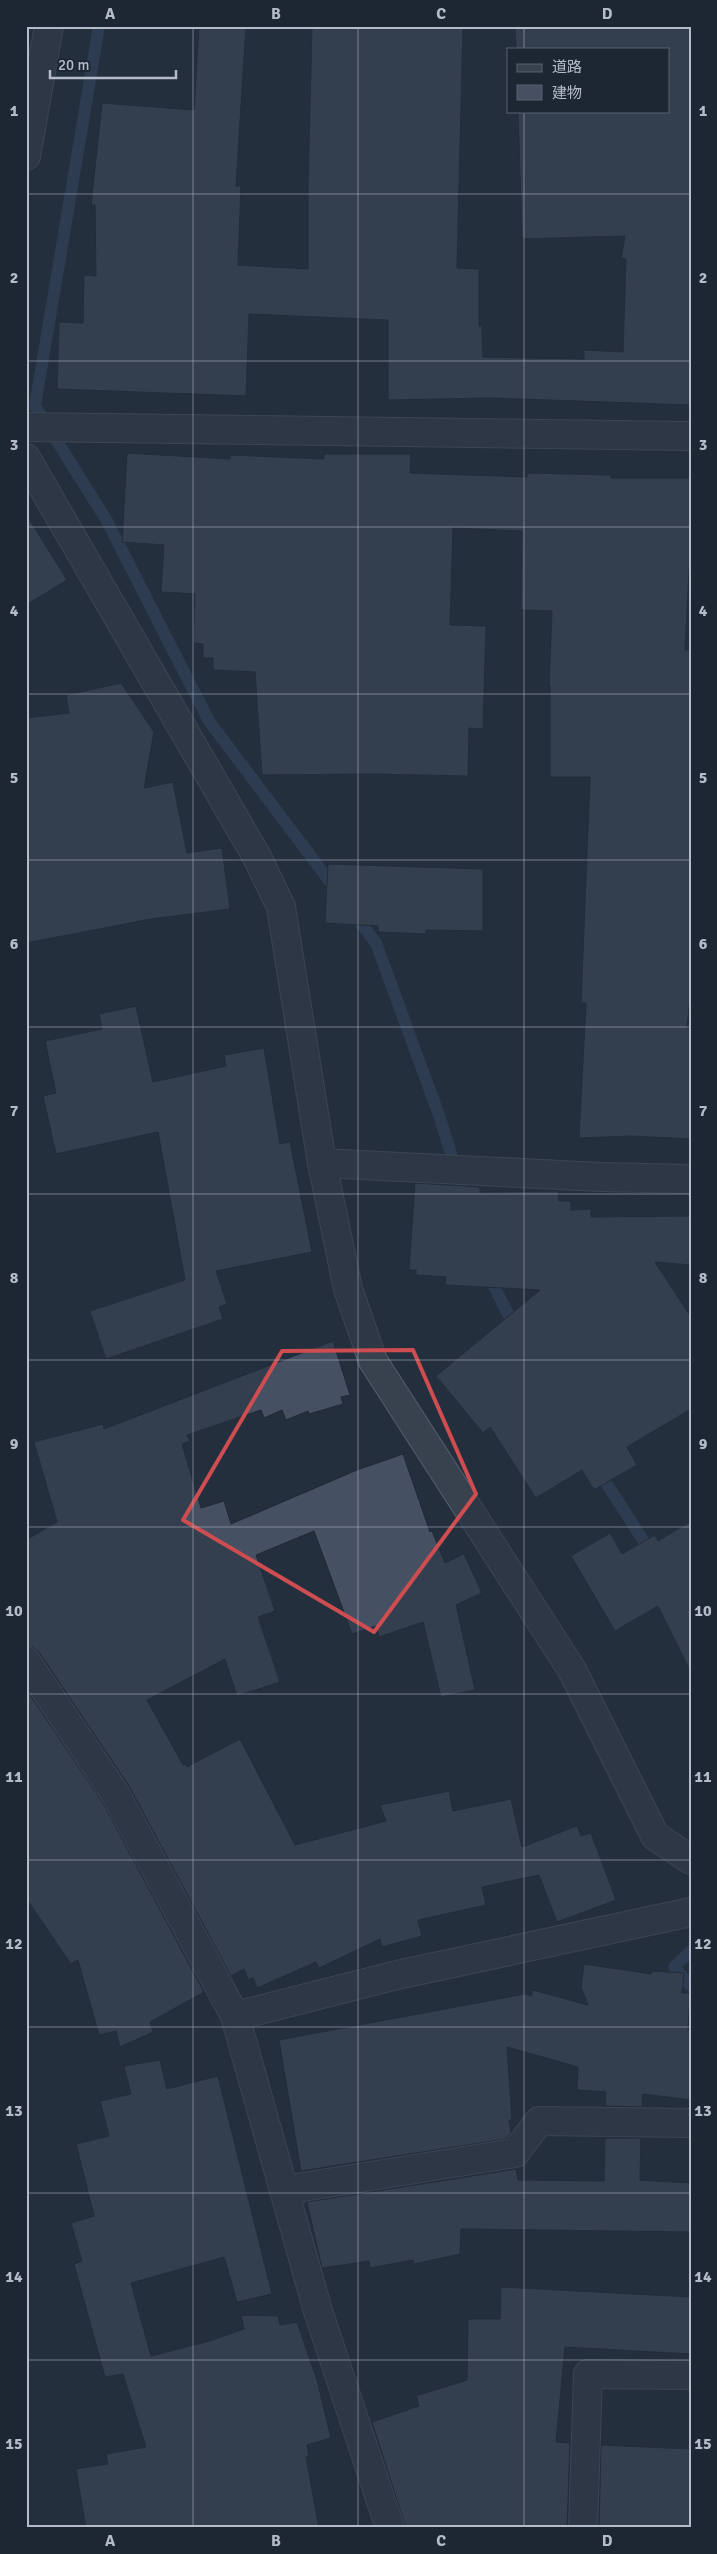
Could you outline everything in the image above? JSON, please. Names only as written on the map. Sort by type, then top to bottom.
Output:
[{"type":"street","points":[[26,156],[49,26]]},
{"type":"street","points":[[26,427],[691,436]]},
{"type":"street","points":[[26,458],[257,857],[281,907],[322,1163],[348,1289],[373,1361],[572,1670],[655,1836],[691,1860]]},
{"type":"street","points":[[322,1163],[600,1177],[691,1179]]},
{"type":"street","points":[[26,1661],[116,1795],[235,2016],[318,2311],[390,2528]]},
{"type":"street","points":[[235,2016],[397,1975],[691,1912]]},
{"type":"street","points":[[284,2190],[515,2153],[538,2121],[691,2123]]},
{"type":"street","points":[[582,2528],[588,2374],[691,2375]]},
{"type":"highlighted area","points":[[413,1350],[476,1494],[374,1632],[183,1520],[282,1351]]},
{"type":"building","points":[[199,26],[246,26],[236,186],[241,186],[238,265],[308,269],[312,26],[463,26],[457,268],[479,269],[479,326],[482,326],[483,357],[584,359],[584,350],[623,352],[626,259],[621,258],[625,236],[522,239],[518,112],[670,112],[670,48],[516,48],[515,26],[691,26],[691,405],[490,398],[388,400],[388,320],[249,314],[246,396],[57,389],[59,322],[83,323],[84,275],[96,276],[95,205],[91,205],[102,103],[194,110]]},
{"type":"building","points":[[127,453],[230,459],[230,455],[324,459],[324,454],[411,454],[410,473],[527,477],[527,473],[611,475],[611,478],[691,478],[691,532],[685,650],[691,650],[691,988],[687,1028],[691,1028],[691,1139],[631,1136],[579,1138],[586,1003],[581,1003],[590,777],[550,777],[549,686],[552,611],[521,610],[522,531],[453,528],[450,625],[486,626],[483,729],[469,728],[468,776],[373,774],[262,775],[255,672],[213,670],[213,658],[203,658],[203,644],[193,643],[195,594],[161,592],[164,545],[122,542]]},
{"type":"building","points":[[26,514],[67,580],[26,605]]},
{"type":"building","points":[[121,683],[154,732],[144,788],[173,782],[187,853],[222,848],[230,909],[151,919],[26,943],[26,718],[69,713],[66,695]]},
{"type":"building","points":[[328,864],[483,869],[483,931],[426,930],[426,934],[378,932],[378,926],[325,923]]},
{"type":"building","points":[[136,1006],[153,1082],[226,1066],[224,1055],[264,1048],[280,1144],[290,1142],[312,1252],[216,1271],[227,1304],[219,1307],[223,1319],[106,1359],[90,1311],[185,1280],[158,1132],[56,1154],[43,1096],[56,1093],[45,1041],[102,1029],[99,1014]]},
{"type":"building","points":[[415,1183],[480,1187],[480,1192],[558,1191],[559,1201],[571,1201],[571,1210],[591,1209],[591,1217],[691,1216],[691,1265],[655,1262],[691,1317],[691,1409],[627,1447],[637,1465],[594,1490],[582,1470],[536,1498],[490,1427],[483,1433],[436,1376],[540,1290],[445,1285],[446,1277],[416,1275],[416,1270],[409,1270]]},
{"type":"building","points":[[333,1341],[350,1395],[341,1397],[343,1404],[309,1414],[308,1411],[286,1420],[282,1410],[264,1418],[261,1410],[187,1435],[190,1441],[182,1444],[201,1508],[224,1501],[231,1524],[357,1470],[403,1454],[430,1532],[432,1531],[445,1563],[464,1554],[482,1593],[456,1605],[475,1690],[441,1697],[423,1622],[379,1637],[376,1626],[352,1634],[314,1531],[256,1555],[275,1611],[258,1617],[280,1682],[237,1696],[225,1659],[147,1700],[183,1765],[186,1764],[187,1767],[240,1739],[295,1845],[386,1821],[380,1805],[449,1791],[453,1811],[511,1799],[522,1847],[577,1826],[581,1836],[591,1833],[616,1900],[557,1922],[539,1875],[482,1887],[486,1905],[418,1920],[422,1936],[382,1947],[380,1939],[319,1968],[316,1962],[257,1988],[253,1978],[248,1980],[244,1969],[231,1976],[129,1786],[39,1652],[33,1647],[26,1646],[26,1540],[57,1522],[34,1442],[103,1424],[104,1429]]},
{"type":"building","points":[[691,1521],[691,1673],[658,1606],[615,1631],[571,1556],[610,1533],[622,1554],[655,1535],[658,1541]]},
{"type":"building","points":[[26,1689],[103,1803],[204,1992],[150,2022],[153,2032],[120,2047],[116,2031],[99,2035],[78,1960],[71,1964],[26,1898]]},
{"type":"building","points":[[584,1964],[651,1974],[651,1971],[684,1973],[682,1993],[690,1993],[688,2030],[691,2030],[691,2100],[643,2094],[642,2107],[605,2106],[606,2092],[577,2090],[578,2067],[507,2047],[512,2120],[509,2120],[511,2133],[506,2139],[301,2171],[279,2040],[525,1994],[531,1996],[533,1990],[588,2005],[581,1987]]},
{"type":"building","points":[[160,2060],[167,2089],[218,2076],[272,2294],[237,2302],[224,2257],[131,2283],[151,2356],[210,2341],[244,2329],[241,2315],[278,2316],[280,2325],[297,2322],[317,2380],[331,2438],[307,2445],[309,2456],[306,2457],[319,2528],[86,2528],[76,2469],[108,2464],[106,2454],[146,2447],[123,2374],[105,2377],[74,2264],[82,2261],[71,2223],[94,2216],[76,2144],[109,2136],[100,2101],[131,2094],[124,2066]]},
{"type":"building","points":[[605,2138],[641,2138],[640,2180],[691,2183],[691,2232],[461,2229],[460,2254],[414,2264],[413,2260],[370,2268],[369,2261],[322,2268],[307,2202],[516,2169],[518,2180],[604,2181]]},
{"type":"building","points":[[501,2287],[691,2297],[691,2354],[565,2347],[556,2442],[570,2443],[567,2528],[406,2528],[372,2422],[419,2406],[416,2396],[467,2380],[468,2319],[500,2319]]},
{"type":"building","points":[[601,2445],[691,2449],[691,2528],[599,2528]]},
{"type":"waterway","points":[[99,26],[35,406],[107,521],[209,721],[337,891]]},
{"type":"waterway","points":[[353,913],[376,943],[440,1118],[466,1202]]},
{"type":"waterway","points":[[488,1274],[516,1330]]},
{"type":"waterway","points":[[598,1470],[652,1554]]},
{"type":"waterway","points":[[691,1951],[674,1967],[691,1986]]}]
